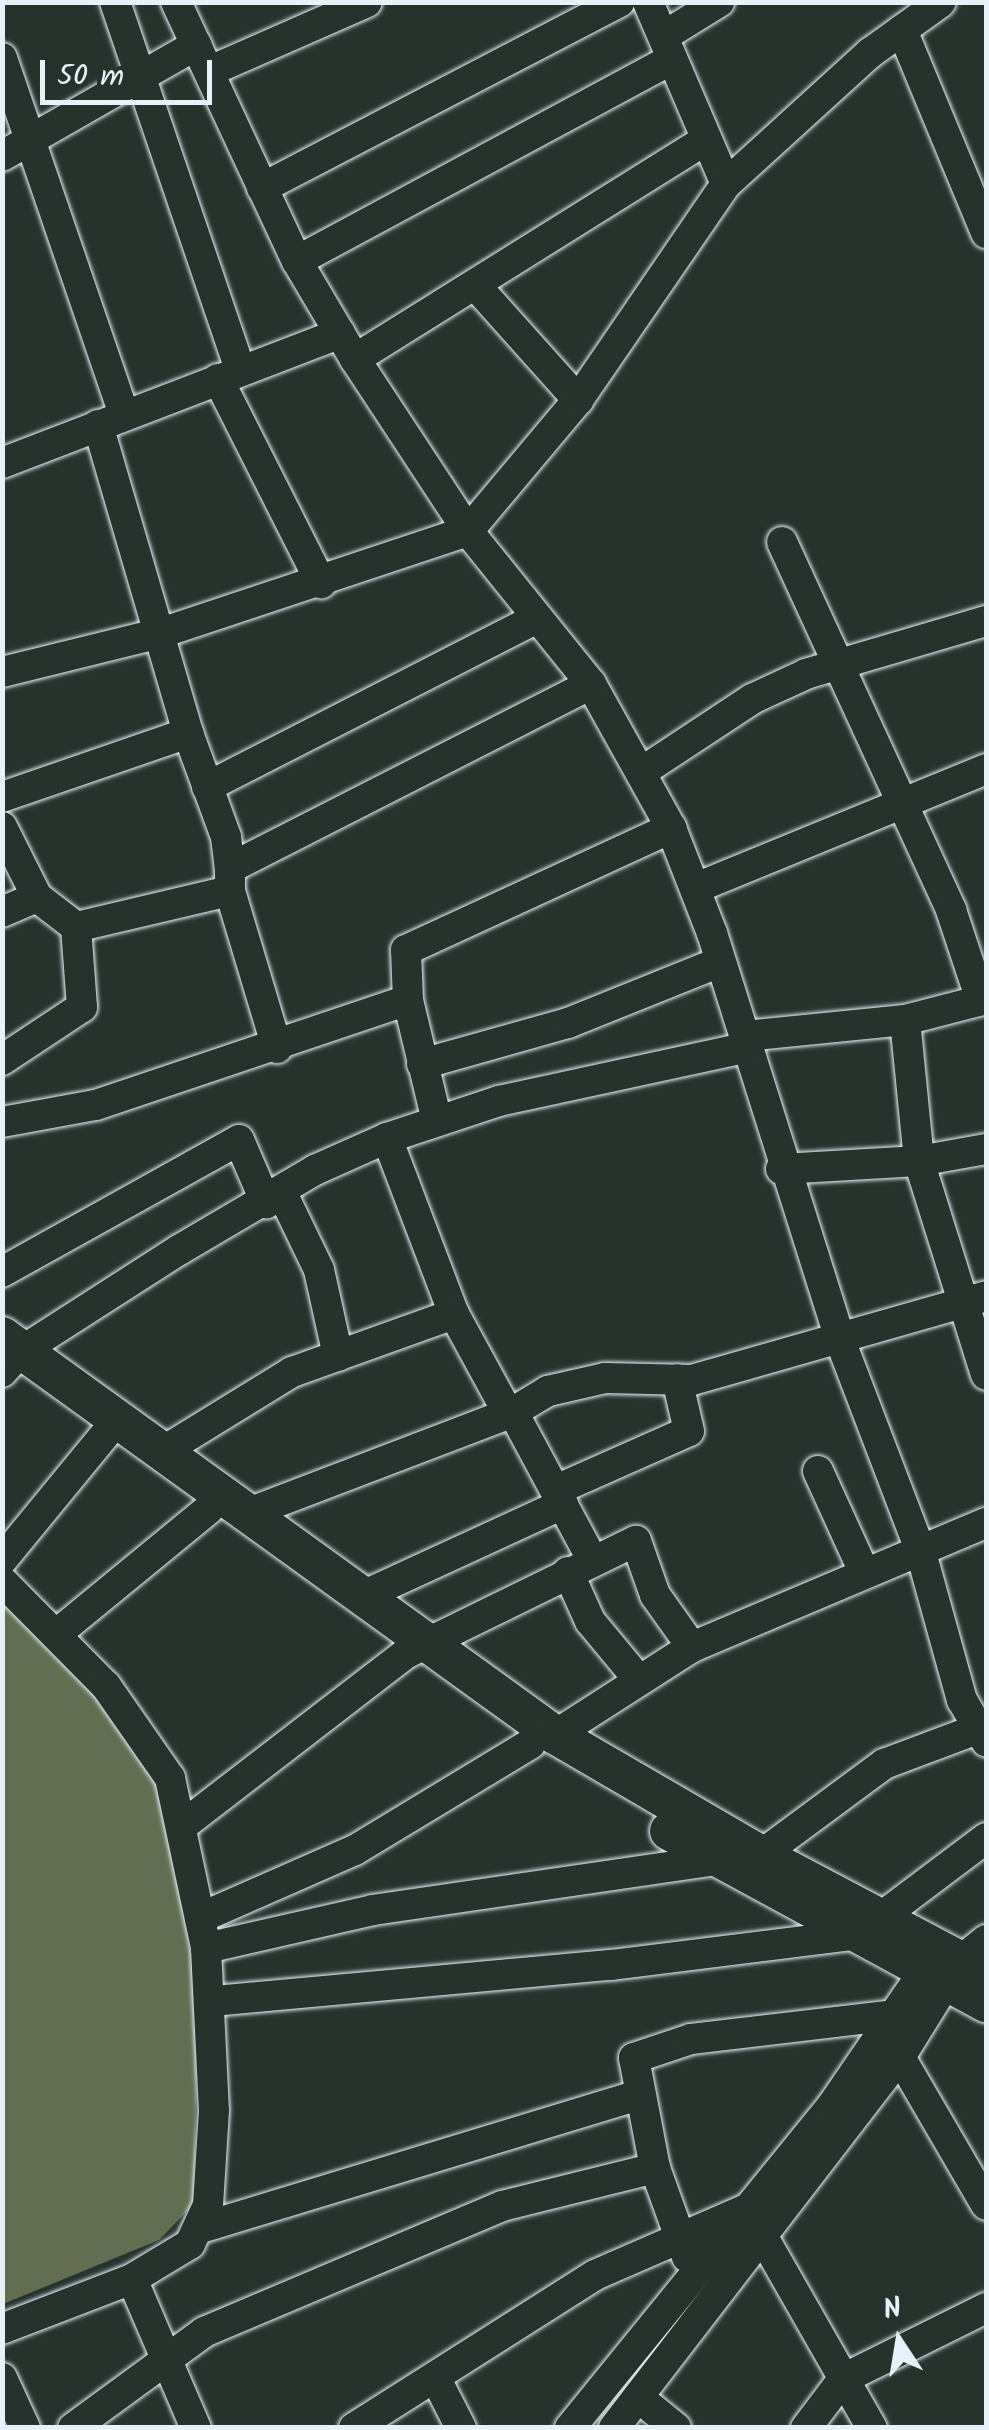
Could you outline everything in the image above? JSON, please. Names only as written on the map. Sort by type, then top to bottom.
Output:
[{"type":"main road","points":[[6,1359],[104,1436],[417,1648],[717,1860],[957,1964],[986,2004]]},
{"type":"main road","points":[[6,1359],[162,1452],[252,1512],[365,1595],[417,1648]]},
{"type":"main road","points":[[543,1739],[762,1855],[866,1926]]},
{"type":"street","points":[[116,2],[143,79],[229,374],[320,583]]},
{"type":"street","points":[[176,2],[296,261],[468,531],[591,684],[643,771],[671,828],[696,888],[747,1042],[781,1169],[840,1340],[920,1549],[962,1700],[982,1735],[884,1764],[762,1855]]},
{"type":"street","points":[[2,156],[143,79],[367,2]]},
{"type":"street","points":[[262,188],[619,2]]},
{"type":"street","points":[[648,2],[726,184]]},
{"type":"street","points":[[296,261],[667,48],[720,2]]},
{"type":"street","points":[[2,672],[161,633],[468,531],[578,400],[726,184],[902,30],[940,2]]},
{"type":"street","points":[[902,30],[986,233]]},
{"type":"street","points":[[2,58],[33,141],[111,420],[161,633],[277,1048]]},
{"type":"street","points":[[356,359],[477,287],[704,140]]},
{"type":"street","points":[[477,287],[578,400]]},
{"type":"street","points":[[2,463],[340,332]]},
{"type":"street","points":[[6,1359],[274,1198],[387,1138],[436,1117],[747,1042],[905,1020],[984,1000],[951,910],[782,542]]},
{"type":"street","points":[[207,787],[536,619]]},
{"type":"street","points":[[643,771],[752,699],[838,664],[986,621]]},
{"type":"street","points":[[76,926],[230,879],[591,684]]},
{"type":"street","points":[[2,797],[188,733]]},
{"type":"street","points":[[696,888],[899,800],[986,769]]},
{"type":"street","points":[[2,828],[36,897],[76,926],[82,1007],[2,1060]]},
{"type":"street","points":[[436,1117],[408,1000],[406,950],[671,828]]},
{"type":"street","points":[[2,912],[36,897]]},
{"type":"street","points":[[422,1064],[568,1023],[720,962]]},
{"type":"street","points":[[2,1122],[96,1105],[277,1048],[408,1000]]},
{"type":"street","points":[[905,1020],[919,1161],[973,1299],[986,1375]]},
{"type":"street","points":[[387,1138],[454,1314],[559,1497],[581,1567],[590,1621],[638,1679]]},
{"type":"street","points":[[2,1272],[239,1140],[319,1270],[338,1356]]},
{"type":"street","points":[[781,1169],[919,1161],[986,1149]]},
{"type":"street","points":[[252,1512],[511,1412],[548,1391],[585,1381],[677,1379],[840,1340],[973,1299]]},
{"type":"street","points":[[162,1452],[292,1372],[454,1314]]},
{"type":"street","points":[[365,1595],[689,1431],[677,1379]]},
{"type":"street","points":[[2,1560],[104,1436]]},
{"type":"street","points":[[818,1471],[864,1572]]},
{"type":"street","points":[[59,1632],[209,1509]]},
{"type":"street","points":[[200,1918],[354,1850],[692,1647],[986,1523]]},
{"type":"street","points":[[182,1826],[417,1648],[636,1541],[655,1595],[692,1647]]},
{"type":"street","points":[[2,1581],[59,1632],[155,1751],[170,1778],[206,1948],[213,2001],[214,2110],[201,2228]]},
{"type":"street","points":[[213,2001],[611,1966],[866,1926],[986,1838]]},
{"type":"street","points":[[206,1948],[373,1910],[717,1860]]},
{"type":"street","points":[[614,2428],[638,2398],[894,2015],[957,1964]]},
{"type":"street","points":[[570,2428],[696,2272],[754,2222],[900,2057],[957,1964]]},
{"type":"street","points":[[696,2272],[677,2242],[655,2168],[633,2064],[646,2051],[691,2039],[894,2015]]},
{"type":"street","points":[[900,2057],[986,2206]]},
{"type":"street","points":[[2,2329],[169,2263],[201,2228],[638,2095]]},
{"type":"street","points":[[73,2428],[204,2332],[502,2206],[655,2168]]},
{"type":"street","points":[[354,2428],[595,2275],[677,2242],[754,2222]]},
{"type":"street","points":[[754,2222],[872,2428]]},
{"type":"street","points":[[132,2280],[165,2364],[196,2428]]},
{"type":"street","points":[[806,2428],[844,2380],[986,2308]]},
{"type":"street","points":[[434,2377],[460,2428]]},
{"type":"street","points":[[2,2378],[25,2428]]},
{"type":"street","points":[[638,2398],[676,2428]]},
{"type":"green space","points":[[2,1591],[70,1657],[160,1781],[198,1996],[194,2204],[159,2240],[3,2304]]}]
